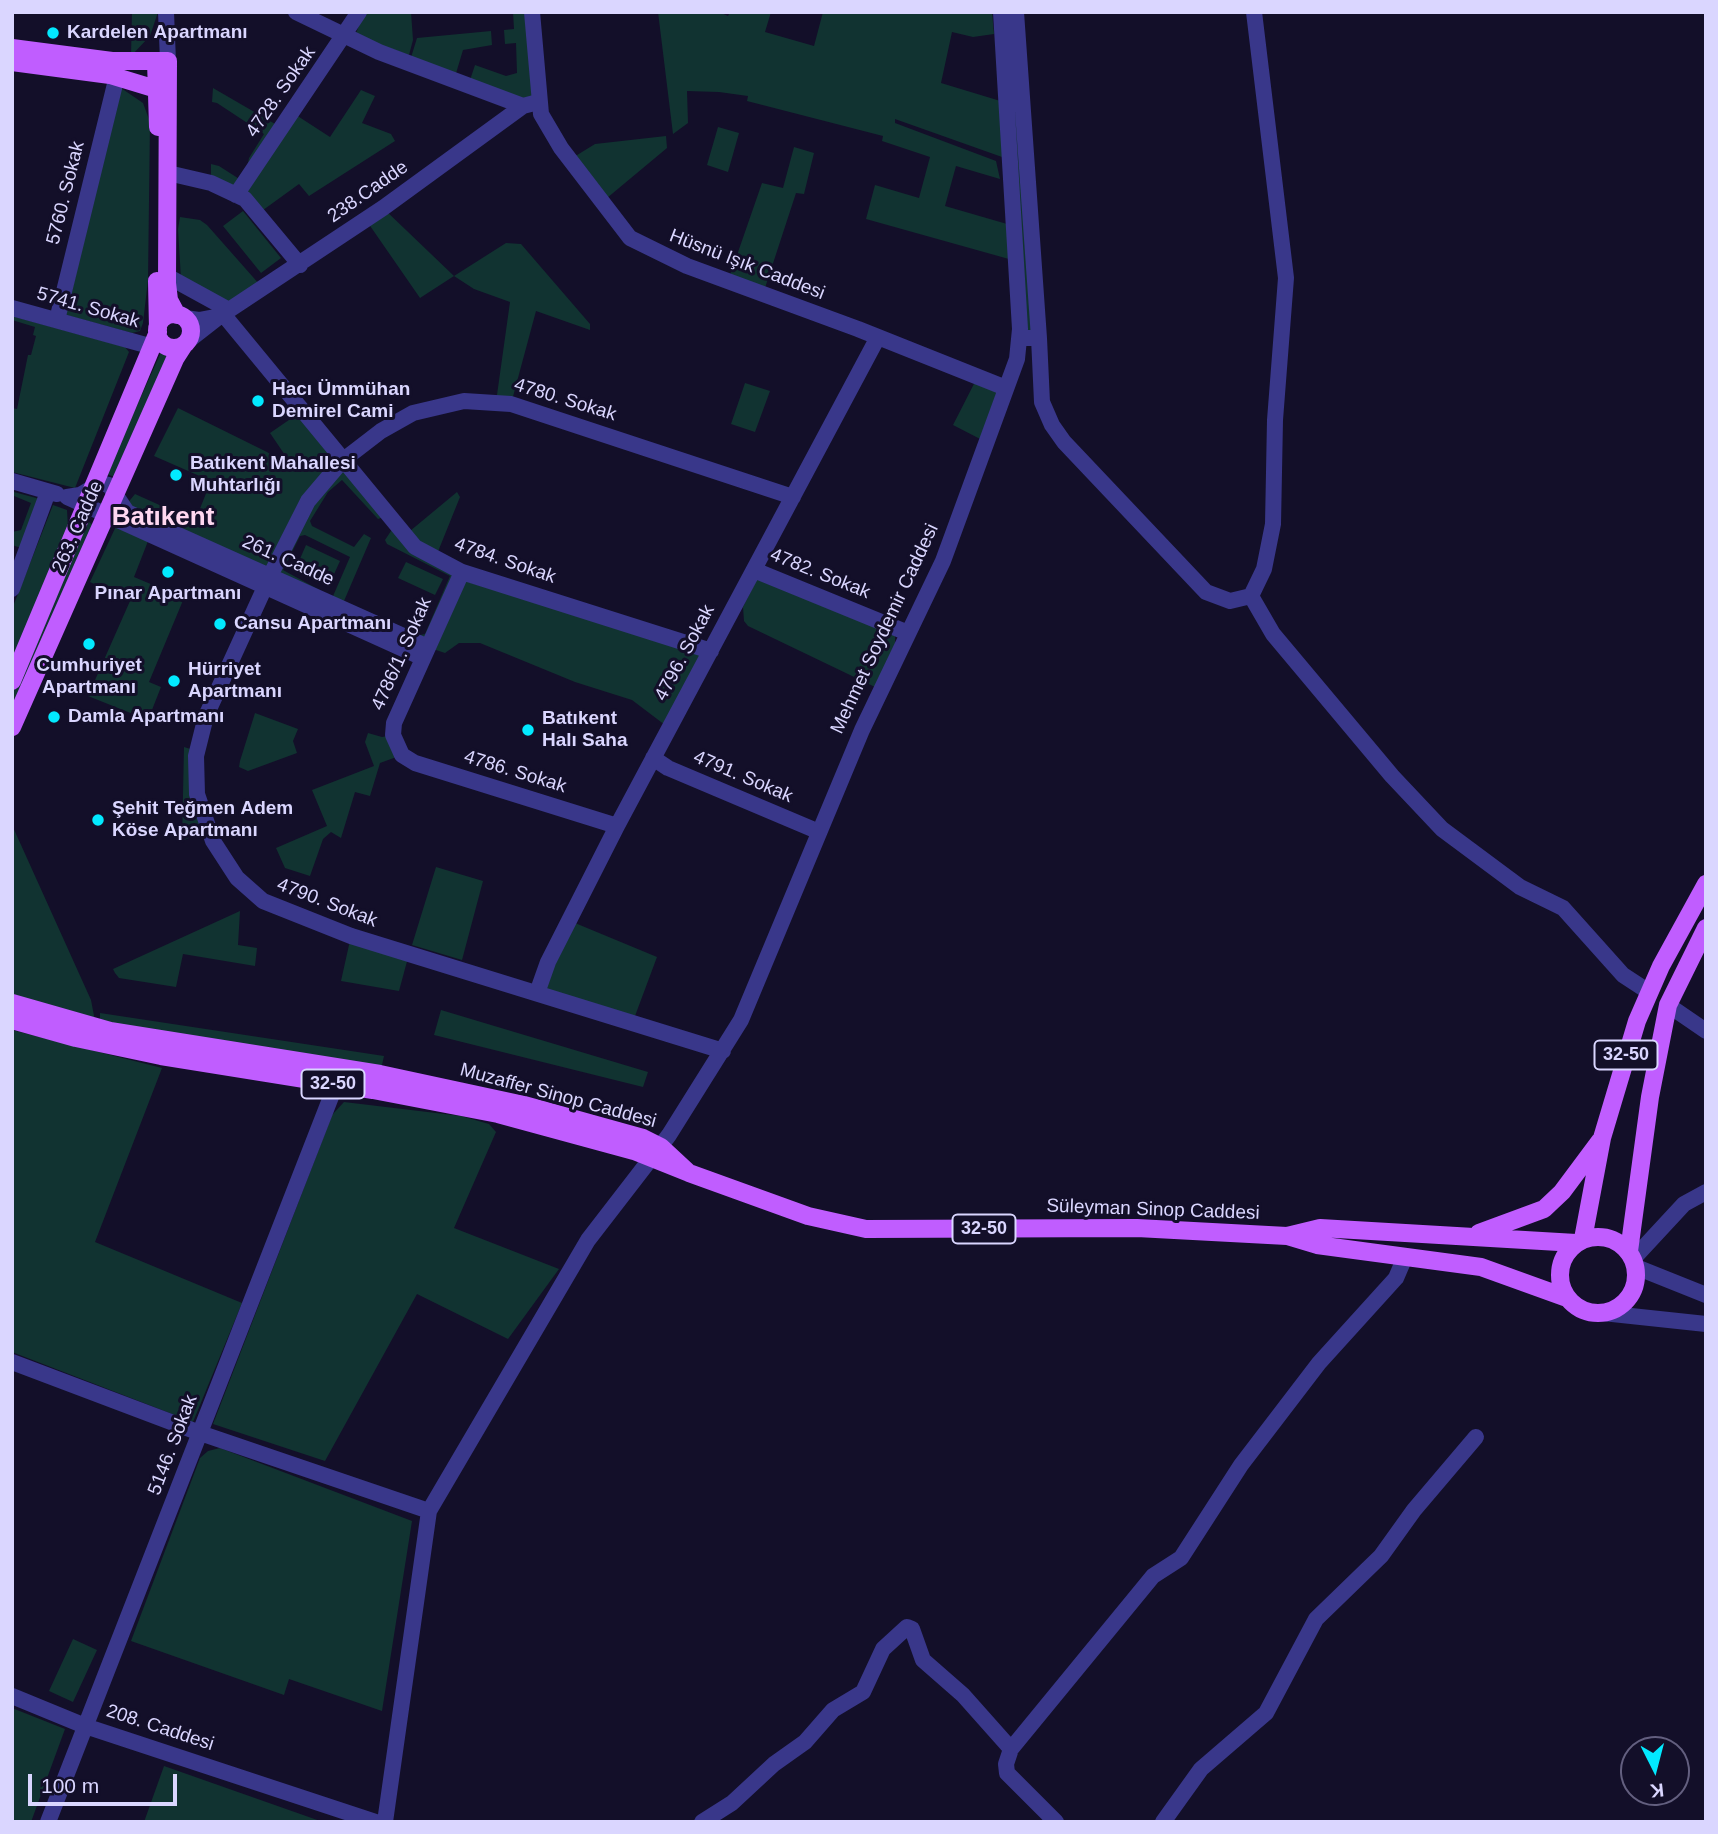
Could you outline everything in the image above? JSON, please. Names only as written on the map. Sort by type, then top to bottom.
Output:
[{"type":"main road","points":[[12,48],[101,60],[162,61],[168,173],[169,300],[181,316],[191,330],[186,343],[167,347],[156,336],[162,320],[181,316]]},
{"type":"main road","points":[[12,62],[117,76],[162,92]]},
{"type":"main road","name":"263. Cadde","points":[[12,681],[87,507],[156,336],[162,92]]},
{"type":"main road","name":"263. Cadde","points":[[12,727],[171,367],[186,343]]},
{"type":"main road","name":"32-50","points":[[1580,1241],[1602,1138],[1627,1051],[1649,992],[1680,927],[1706,884]]},
{"type":"main road","name":"32-50","points":[[1633,1259],[1650,1097],[1668,1005],[1706,928]]},
{"type":"main road","name":"Muzaffer Sinop Caddesi","points":[[12,1003],[110,1031],[380,1074],[480,1094],[643,1138],[657,1152],[689,1173]]},
{"type":"main road","name":"Muzaffer Sinop Caddesi","points":[[12,1020],[149,1054],[336,1084],[498,1114],[657,1152]]},
{"type":"main road","points":[[1467,1237],[1544,1209],[1563,1192],[1602,1138]]},
{"type":"main road","name":"Süleyman Sinop Caddesi","points":[[689,1173],[808,1216],[866,1229],[1137,1228],[1287,1236],[1317,1245],[1481,1267],[1567,1298]]},
{"type":"main road","name":"Süleyman Sinop Caddesi","points":[[1287,1236],[1320,1228],[1580,1241]]},
{"type":"main road","points":[[1608,1237],[1633,1259],[1634,1288],[1630,1297],[1614,1310],[1603,1313],[1583,1310],[1567,1298],[1559,1279],[1560,1268],[1568,1250],[1580,1241],[1608,1237]]},
{"type":"street","points":[[162,61],[164,12]]},
{"type":"street","points":[[296,12],[344,38],[531,104]]},
{"type":"street","name":"4728. Sokak","points":[[236,195],[359,12]]},
{"type":"street","name":"Hüsnü Işık Caddesi","points":[[532,12],[531,104],[619,226],[637,243],[687,266],[1006,388]]},
{"type":"street","name":"Mehmet Soydemir Caddesi","points":[[429,1511],[582,1250],[657,1152],[723,1051],[746,1008],[817,831],[943,561],[1019,351],[1001,12]]},
{"type":"street","points":[[1016,12],[1042,402],[1052,425],[1064,442],[1206,592],[1230,600],[1251,596]]},
{"type":"street","points":[[1251,596],[1264,569],[1273,524],[1275,420],[1286,278],[1254,12]]},
{"type":"street","name":"5760. Sokak","points":[[57,320],[117,76]]},
{"type":"street","name":"238.Cadde","points":[[186,343],[224,313],[300,265],[531,104]]},
{"type":"street","points":[[168,173],[211,183],[254,207],[300,265]]},
{"type":"street","points":[[167,276],[224,313]]},
{"type":"street","name":"5741. Sokak","points":[[12,308],[57,320],[156,336]]},
{"type":"street","points":[[181,316],[199,320],[224,313]]},
{"type":"street","name":"4784. Sokak","points":[[224,313],[342,461],[415,547],[463,572],[710,651]]},
{"type":"street","name":"4796. Sokak","points":[[537,993],[548,962],[617,826],[878,337]]},
{"type":"street","points":[[1020,338],[1039,338]]},
{"type":"street","name":"4780. Sokak","points":[[267,582],[308,501],[342,461],[382,431],[413,413],[449,402],[482,400],[511,404],[793,497]]},
{"type":"street","name":"261. Cadde","points":[[12,481],[67,497],[105,517],[267,582],[425,652]]},
{"type":"street","points":[[67,497],[80,495],[96,485]]},
{"type":"street","name":"261. Cadde","points":[[96,485],[109,485],[127,512],[267,582]]},
{"type":"street","points":[[12,589],[48,492]]},
{"type":"street","name":"4782. Sokak","points":[[754,570],[908,633]]},
{"type":"street","name":"4786/1. Sokak","points":[[402,755],[394,740],[392,727],[463,572]]},
{"type":"street","name":"4790. Sokak","points":[[267,582],[206,716],[197,746],[197,794],[208,830],[220,855],[248,890],[285,912],[372,943],[723,1051]]},
{"type":"street","points":[[1251,596],[1273,634],[1392,776],[1442,829],[1520,887],[1563,908],[1623,975],[1649,992]]},
{"type":"street","name":"4786. Sokak","points":[[402,755],[415,763],[617,826]]},
{"type":"street","name":"4791. Sokak","points":[[653,758],[668,768],[817,831]]},
{"type":"street","points":[[1668,1005],[1706,1031]]},
{"type":"street","name":"5146. Sokak","points":[[48,1822],[336,1084]]},
{"type":"street","points":[[1706,1192],[1684,1204],[1633,1259],[1706,1295]]},
{"type":"street","points":[[1056,1822],[1007,1773],[1006,1764],[1011,1749],[1153,1576],[1181,1558],[1241,1465],[1319,1363],[1396,1278],[1405,1257]]},
{"type":"street","points":[[1603,1313],[1706,1324]]},
{"type":"street","points":[[12,1362],[200,1433],[429,1511],[385,1822]]},
{"type":"street","points":[[1163,1822],[1200,1769],[1266,1713],[1317,1619],[1381,1556],[1414,1510],[1476,1437]]},
{"type":"street","points":[[702,1822],[724,1810],[774,1763],[805,1742],[833,1710],[863,1692],[883,1649],[907,1628],[912,1629],[923,1660],[963,1695],[1011,1749]]},
{"type":"street","name":"208. Caddesi","points":[[12,1696],[85,1726],[376,1822]]},
{"type":"green space","points":[[132,12],[158,12],[150,36],[131,56]]},
{"type":"green space","points":[[364,12],[411,12],[413,40],[409,55],[355,36]]},
{"type":"green space","points":[[513,12],[532,12],[538,102],[468,86],[475,65],[506,76],[517,73],[516,43],[505,44],[504,30],[514,29]]},
{"type":"green space","points":[[658,12],[719,12],[728,16],[730,12],[771,12],[765,32],[814,46],[823,12],[992,12],[994,34],[973,37],[952,32],[941,83],[1007,103],[1016,12],[1039,338],[1020,338],[1016,261],[866,219],[875,185],[919,198],[930,157],[882,141],[883,136],[747,101],[748,96],[719,92],[687,91],[688,123],[673,134]],"holes":[[[895,119],[1002,157],[1007,224],[945,206],[956,166],[1000,179],[996,161],[895,123]]]},
{"type":"green space","points":[[491,31],[492,45],[463,50],[454,80],[409,64],[417,38]]},
{"type":"green space","points":[[121,88],[143,103],[150,122],[148,280],[143,323],[140,331],[132,333],[66,315]]},
{"type":"green space","points":[[213,88],[282,128],[293,113],[330,137],[361,90],[375,96],[362,123],[391,134],[395,141],[309,196],[299,184],[259,213],[211,183],[211,164],[244,182],[249,158],[264,134],[212,102]]},
{"type":"green space","points":[[718,127],[739,133],[728,172],[707,165]]},
{"type":"green space","points":[[666,136],[667,148],[601,203],[569,160],[595,144]]},
{"type":"green space","points":[[794,147],[814,153],[804,194],[796,193],[763,294],[728,281],[762,183],[783,188]]},
{"type":"green space","points":[[383,208],[454,276],[420,298],[366,220]]},
{"type":"green space","points":[[243,211],[281,258],[261,273],[223,226]]},
{"type":"green space","points":[[180,217],[200,220],[207,225],[260,285],[225,305],[181,279],[178,229]]},
{"type":"green space","points":[[506,243],[521,244],[590,324],[590,330],[536,311],[511,404],[496,402],[510,302],[474,289],[454,276]]},
{"type":"green space","points":[[12,316],[125,347],[129,352],[75,488],[12,472],[12,408],[17,409],[28,355],[31,355],[36,336],[33,335],[35,327],[12,320]]},
{"type":"green space","points":[[162,350],[170,354],[118,478],[106,474]]},
{"type":"green space","points":[[978,376],[1006,388],[986,442],[953,425]]},
{"type":"green space","points":[[745,383],[770,391],[755,432],[731,424]]},
{"type":"green space","points":[[178,408],[267,452],[286,465],[289,461],[270,433],[302,411],[387,516],[378,519],[342,480],[328,492],[310,521],[312,526],[354,547],[364,534],[371,538],[344,601],[420,635],[425,634],[450,576],[387,544],[385,540],[395,525],[404,536],[457,492],[460,497],[435,559],[462,572],[428,647],[330,603],[350,557],[305,535],[300,536],[283,570],[325,593],[126,505],[135,494],[195,521],[211,481],[154,456]]},
{"type":"green space","points":[[14,492],[40,499],[21,548],[12,545],[12,532],[21,530],[31,503],[14,496]]},
{"type":"green space","points":[[53,505],[67,510],[68,527],[12,668],[12,609]]},
{"type":"green space","points":[[118,522],[150,536],[134,577],[184,598],[149,682],[161,687],[148,720],[88,696],[130,601],[90,582]]},
{"type":"green space","points":[[86,523],[94,526],[12,715],[12,692]]},
{"type":"green space","points":[[306,545],[340,561],[330,583],[296,568]]},
{"type":"green space","points":[[406,562],[443,579],[435,595],[398,578]]},
{"type":"green space","points":[[757,579],[895,635],[895,644],[875,687],[748,626],[744,621],[743,607]]},
{"type":"green space","points":[[465,581],[701,653],[665,725],[632,700],[575,682],[480,643],[459,643],[445,653],[433,649]]},
{"type":"green space","points":[[255,713],[298,729],[293,741],[297,753],[248,771],[239,767]]},
{"type":"green space","points":[[368,733],[382,737],[393,735],[402,755],[380,763],[370,796],[355,792],[341,838],[331,832],[323,839],[310,876],[285,868],[276,848],[327,826],[312,790],[374,766],[365,742]]},
{"type":"green space","points":[[184,747],[197,751],[208,830],[182,841]]},
{"type":"green space","points":[[12,825],[91,1000],[95,1021],[12,995]]},
{"type":"green space","points":[[436,867],[483,881],[462,960],[412,945]]},
{"type":"green space","points":[[240,911],[238,945],[257,948],[255,966],[183,954],[176,987],[119,978],[113,969]]},
{"type":"green space","points":[[575,923],[657,957],[635,1016],[548,991],[545,985]]},
{"type":"green space","points":[[351,936],[409,954],[399,991],[341,981]]},
{"type":"green space","points":[[441,1010],[648,1072],[643,1087],[434,1035]]},
{"type":"green space","points":[[100,1013],[384,1056],[380,1074],[100,1028]]},
{"type":"green space","points":[[12,1030],[162,1068],[95,1242],[242,1303],[193,1422],[12,1352]]},
{"type":"green space","points":[[344,1102],[461,1116],[489,1124],[496,1132],[454,1228],[559,1269],[508,1339],[417,1294],[325,1461],[213,1424],[332,1115]]},
{"type":"green space","points":[[220,1448],[412,1521],[382,1711],[289,1679],[284,1695],[131,1641],[200,1458],[208,1451]]},
{"type":"green space","points":[[73,1639],[97,1650],[73,1702],[49,1691]]},
{"type":"green space","points":[[12,1708],[65,1729],[31,1822],[12,1822]]},
{"type":"green space","points":[[164,1766],[323,1822],[144,1822]]},
{"type":"place","name":"Kardelen Apartmanı","points":[[53,33]]},
{"type":"place","name":"Hacı Ümmühan Demirel Cami","points":[[258,401]]},
{"type":"place","name":"Batıkent Mahallesi Muhtarlığı","points":[[176,475]]},
{"type":"place","name":"Pınar Apartmanı","points":[[168,572]]},
{"type":"place","name":"Cansu Apartmanı","points":[[220,624]]},
{"type":"place","name":"Cumhuriyet Apartmanı","points":[[89,644]]},
{"type":"place","name":"Hürriyet Apartmanı","points":[[174,681]]},
{"type":"place","name":"Damla Apartmanı","points":[[54,717]]},
{"type":"place","name":"Batıkent Halı Saha","points":[[528,730]]},
{"type":"place","name":"Şehit Teğmen Adem Köse Apartmanı","points":[[98,820]]},
{"type":"district","name":"Batıkent","points":[[163,518]]}]
